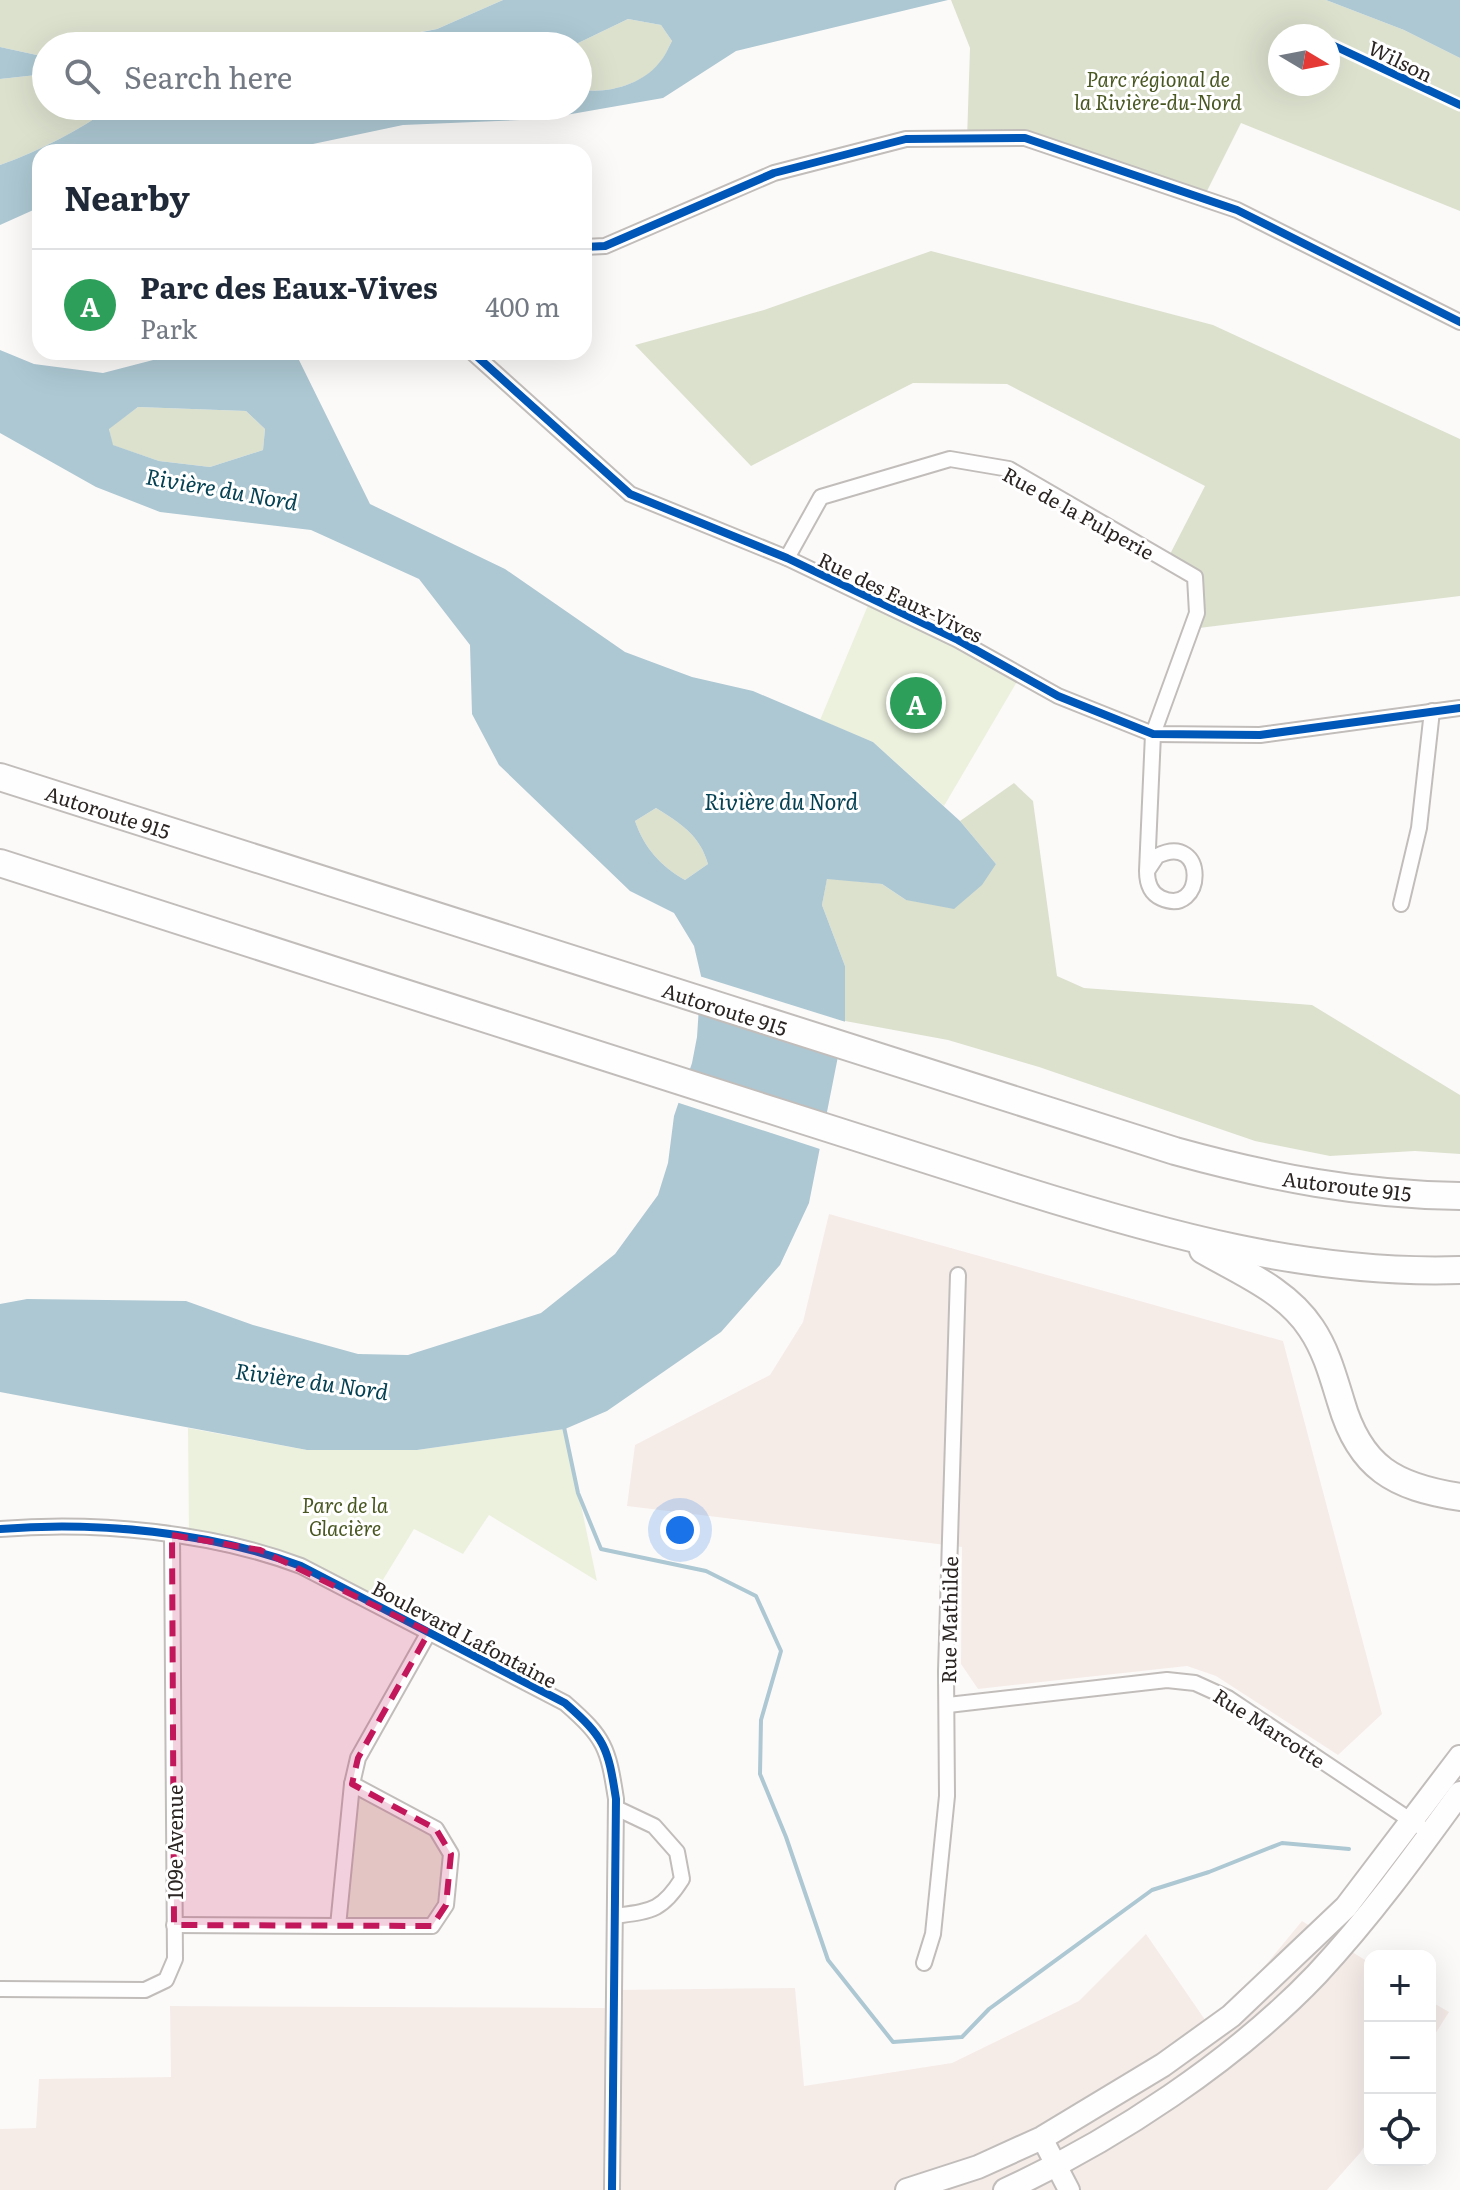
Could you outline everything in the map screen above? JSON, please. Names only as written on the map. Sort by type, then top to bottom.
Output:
[{"type":"highway","name":"Autoroute 915","points":[[0,777],[1219,1163],[1343,1189],[1460,1196]]},
{"type":"highway","points":[[0,863],[830,1129],[1175,1235],[1270,1256],[1316,1262],[1388,1269],[1460,1270]]},
{"type":"highway","points":[[1175,1235],[1265,1285],[1303,1317],[1326,1356],[1351,1431],[1378,1468],[1412,1488],[1460,1497]]},
{"type":"main road","points":[[1005,2190],[1057,2166],[1179,2090],[1255,2031],[1316,1975],[1380,1901],[1460,1757]]},
{"type":"main road","points":[[907,2190],[978,2167],[1042,2138],[1163,2065],[1231,2016],[1460,1793]]},
{"type":"main road","points":[[1042,2138],[1069,2190]]},
{"type":"street","points":[[592,247],[605,246],[774,173],[906,139],[1025,138],[1237,210],[1460,322]]},
{"type":"street","name":"Rue des Eaux-Vives","points":[[481,360],[630,494],[787,558],[958,640],[1058,696],[1153,734],[1260,735],[1460,708]]},
{"type":"street","name":"Rue de la Pulperie","points":[[787,558],[821,497],[950,459],[1009,469],[1195,577],[1197,613],[1153,734]]},
{"type":"street","points":[[1401,904],[1419,828],[1432,711]]},
{"type":"street","points":[[1147,871],[1153,734]]},
{"type":"street","name":"Rue Mathilde","points":[[924,1963],[933,1934],[947,1796],[958,1275]]},
{"type":"street","name":"Boulevard Lafontaine","points":[[0,1529],[130,1529],[260,1550],[288,1560],[565,1703],[590,1726],[610,1755],[616,1808],[612,2190]]},
{"type":"street","name":"109e Avenue","points":[[0,1989],[145,1990],[166,1980],[175,1959],[172,1535]]},
{"type":"street","points":[[338,1926],[352,1784],[358,1758],[429,1632]]},
{"type":"street","name":"Rue Marcotte","points":[[948,1705],[1167,1680],[1195,1683],[1220,1693],[1422,1828]]},
{"type":"street","points":[[174,1925],[432,1926],[446,1905],[451,1854],[436,1829],[352,1784]]},
{"type":"street","points":[[615,1916],[646,1911],[668,1900],[682,1879],[677,1852],[654,1826],[616,1808]]},
{"type":"highlighted area","points":[[172,1535],[260,1550],[429,1632],[358,1758],[352,1784],[436,1829],[451,1854],[446,1905],[432,1926],[174,1925]]},
{"type":"shaded area","points":[[829,1214],[1283,1341],[1382,1714],[1338,1755],[1216,1676],[1187,1666],[978,1689],[961,1664],[962,1547],[627,1506],[635,1445],[770,1375],[803,1322]]},
{"type":"shaded area","points":[[1302,1921],[1364,1959],[1364,2147],[1327,2190],[611,2190],[613,1990],[795,1988],[804,2086],[952,2063],[1079,2001],[1146,1934],[1212,2030]]},
{"type":"shaded area","points":[[1436,2004],[1449,2012],[1436,2033]]},
{"type":"shaded area","points":[[170,2006],[606,2008],[603,2190],[0,2190],[0,2129],[36,2128],[39,2079],[171,2077]]},
{"type":"green space","points":[[0,0],[503,0],[437,29],[420,32],[32,32],[32,54],[0,47]]},
{"type":"green space","name":"Parc régional de la Rivière-du-Nord","points":[[951,0],[1326,0],[1404,30],[1460,58],[1460,211],[1241,123],[1203,199],[1025,138],[967,139],[970,48]]},
{"type":"green space","points":[[628,19],[661,25],[672,41],[662,61],[643,77],[622,86],[592,91],[592,36]]},
{"type":"green space","points":[[32,76],[32,120],[92,120],[49,144],[32,144],[32,152],[0,165],[0,79]]},
{"type":"green space","points":[[931,251],[1213,325],[1460,439],[1460,596],[1191,629],[1195,576],[1167,560],[1205,486],[1007,384],[913,383],[751,466],[635,345],[764,310]]},
{"type":"green space","points":[[138,407],[246,411],[265,429],[263,450],[210,467],[159,461],[112,445],[109,428]]},
{"type":"green space","points":[[871,598],[1021,675],[944,806],[873,742],[820,720]]},
{"type":"green space","points":[[1014,783],[1033,801],[1057,976],[1084,988],[1312,1005],[1460,1095],[1460,1154],[1415,1151],[1330,1156],[1255,1141],[1039,1067],[948,1040],[845,1021],[845,966],[822,905],[827,878],[882,884],[906,900],[996,864],[960,821]]},
{"type":"green space","points":[[656,808],[688,831],[704,854],[708,864],[685,880],[668,869],[648,847],[635,821]]},
{"type":"green space","name":"Parc de la Glacière","points":[[188,1428],[307,1450],[417,1450],[565,1429],[597,1581],[489,1515],[463,1554],[414,1529],[370,1601],[301,1566],[189,1537]]},
{"type":"green space","points":[[352,1784],[436,1829],[451,1854],[446,1905],[432,1926],[338,1926]]},
{"type":"water","points":[[503,0],[948,0],[736,51],[663,98],[592,110],[592,91],[633,82],[659,63],[672,41],[661,25],[628,19],[592,36],[592,32],[422,32],[437,29]]},
{"type":"water","points":[[1326,0],[1460,0],[1460,58],[1404,30]]},
{"type":"water","points":[[0,47],[32,54],[32,76],[0,79]]},
{"type":"water","points":[[92,120],[520,120],[403,125],[313,144],[49,144]]},
{"type":"water","points":[[30,153],[32,211],[0,225],[0,165]]},
{"type":"water","name":"Rivière du Nord","points":[[0,350],[34,364],[103,373],[153,360],[299,360],[370,504],[505,569],[625,652],[692,677],[753,691],[873,742],[960,821],[996,864],[982,885],[954,909],[906,900],[882,884],[827,879],[822,905],[845,966],[845,1021],[809,1203],[780,1265],[721,1332],[607,1411],[565,1429],[417,1450],[307,1450],[0,1392],[0,1304],[27,1299],[186,1301],[253,1325],[358,1354],[408,1355],[541,1313],[615,1254],[658,1195],[668,1163],[674,1116],[692,1063],[697,1037],[701,976],[694,946],[674,913],[630,891],[499,765],[472,714],[470,645],[419,579],[311,530],[160,512],[96,487],[0,433]],"holes":[[[138,407],[246,411],[265,429],[263,450],[210,467],[159,461],[113,445],[109,429]],[[656,808],[694,837],[708,864],[685,880],[668,869],[648,847],[635,821]]]},
{"type":"pier","points":[[696,975],[849,1023],[842,1057],[696,992]]},
{"type":"pier","points":[[686,1070],[830,1116],[823,1150],[676,1102]]},
{"type":"waterway","points":[[564,1427],[578,1493],[601,1549],[706,1571],[756,1596],[781,1651],[761,1720],[760,1774],[786,1837],[828,1960],[893,2042],[962,2037],[989,2009],[1152,1890],[1209,1872],[1282,1843],[1349,1849]]},
{"type":"cycle path","name":"Wilson","points":[[1340,49],[1460,105]]},
{"type":"cycle path","points":[[592,247],[605,246],[774,173],[906,139],[1025,138],[1237,210],[1460,322]]},
{"type":"cycle path","points":[[481,360],[630,494],[787,558],[958,640],[1058,696],[1153,734],[1260,735],[1460,708]]},
{"type":"cycle path","points":[[0,1529],[114,1528],[192,1537],[266,1554],[301,1566],[565,1703],[589,1725],[607,1755],[616,1799],[612,2190]]},
{"type":"place","name":"Parc des Eaux-Vives","points":[[916,703]]}]
